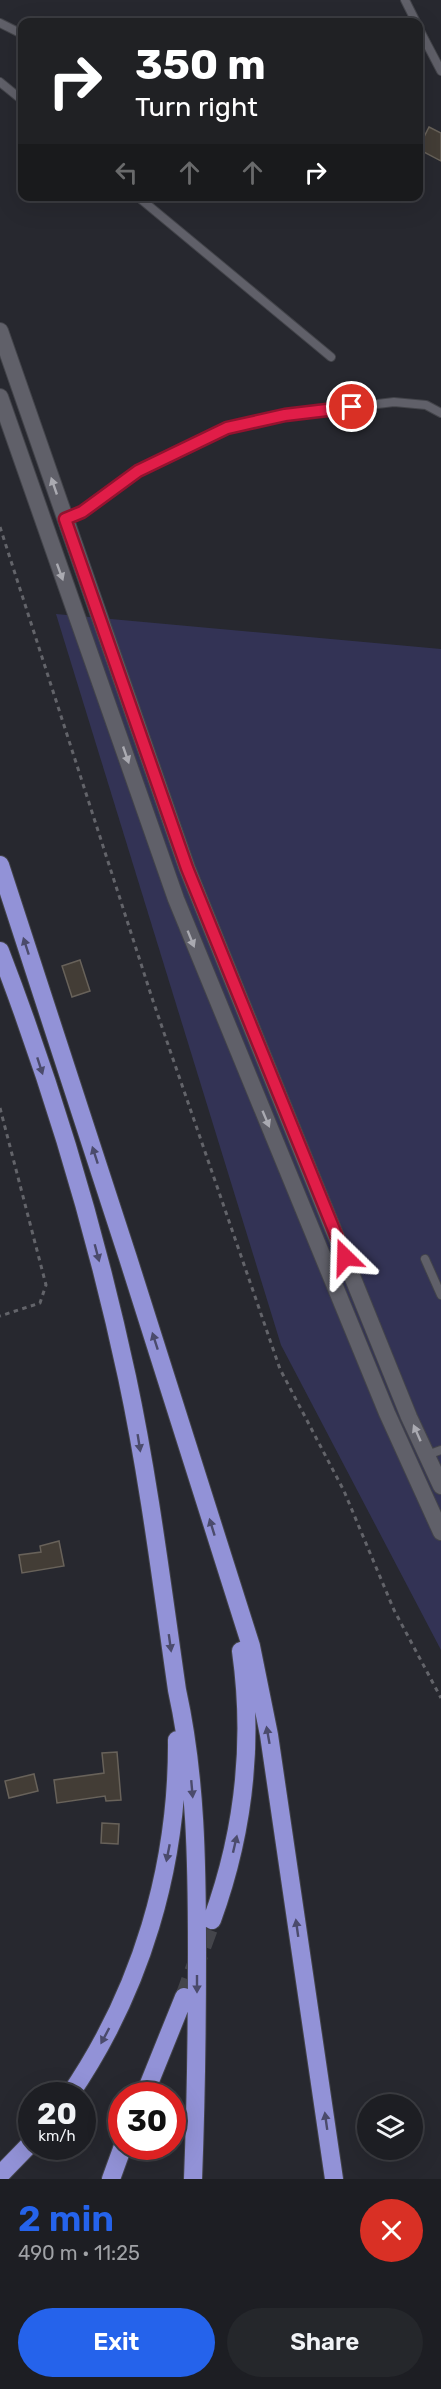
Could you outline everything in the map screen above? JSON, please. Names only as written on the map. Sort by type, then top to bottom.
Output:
[{"type":"highway","points":[[0,865],[135,1280],[230,1583],[244,1618],[269,1735],[334,2179]]},
{"type":"highway","points":[[0,951],[23,1010],[64,1140],[116,1328],[140,1447],[187,1742],[195,1821],[197,1873],[197,2071],[193,2179]]},
{"type":"highway","points":[[212,1920],[236,1842],[246,1773],[246,1696],[230,1583]]},
{"type":"highway","points":[[78,2082],[120,2008],[155,1911],[168,1855],[174,1810],[177,1690]]},
{"type":"highway","points":[[150,2082],[184,1997]]},
{"type":"highway","points":[[0,2175],[18,2156]]},
{"type":"highway","points":[[111,2179],[118,2160]]},
{"type":"street","points":[[0,331],[187,868],[260,1049],[434,1452],[441,1486]]},
{"type":"street","points":[[0,397],[172,889],[387,1413],[441,1532]]},
{"type":"lane","points":[[405,0],[414,18]]},
{"type":"lane","points":[[0,23],[18,32]]},
{"type":"lane","points":[[423,37],[441,71]]},
{"type":"lane","points":[[0,82],[18,93]]},
{"type":"lane","points":[[143,201],[331,357]]},
{"type":"lane","points":[[65,519],[82,512],[138,471],[227,428],[285,415],[394,402],[426,405],[441,412]]},
{"type":"lane","points":[[240,1058],[260,1049]]},
{"type":"lane","points":[[425,1259],[441,1295]]},
{"type":"path","points":[[0,527],[153,1001],[273,1351],[294,1398],[344,1491],[394,1610],[441,1698]]},
{"type":"path","points":[[0,1108],[46,1285],[40,1303],[0,1316]]},
{"type":"shaded area","points":[[56,614],[441,649],[441,1650],[281,1345]]},
{"type":"building","points":[[429,127],[441,133],[441,161],[423,152],[423,139]]},
{"type":"building","points":[[80,960],[90,991],[72,997],[62,966]]},
{"type":"building","points":[[59,1541],[64,1566],[22,1573],[19,1555],[41,1552],[40,1546]]},
{"type":"building","points":[[117,1752],[121,1800],[106,1801],[105,1796],[57,1803],[54,1780],[104,1773],[102,1753]]},
{"type":"building","points":[[34,1774],[38,1791],[9,1798],[5,1781]]},
{"type":"building","points":[[102,1823],[119,1824],[118,1844],[101,1843]]},
{"type":"tunnel","points":[[184,1997],[212,1920]]},
{"type":"route","points":[[345,1257],[203,911],[65,519],[82,512],[138,471],[227,428],[285,415],[352,407]]}]
